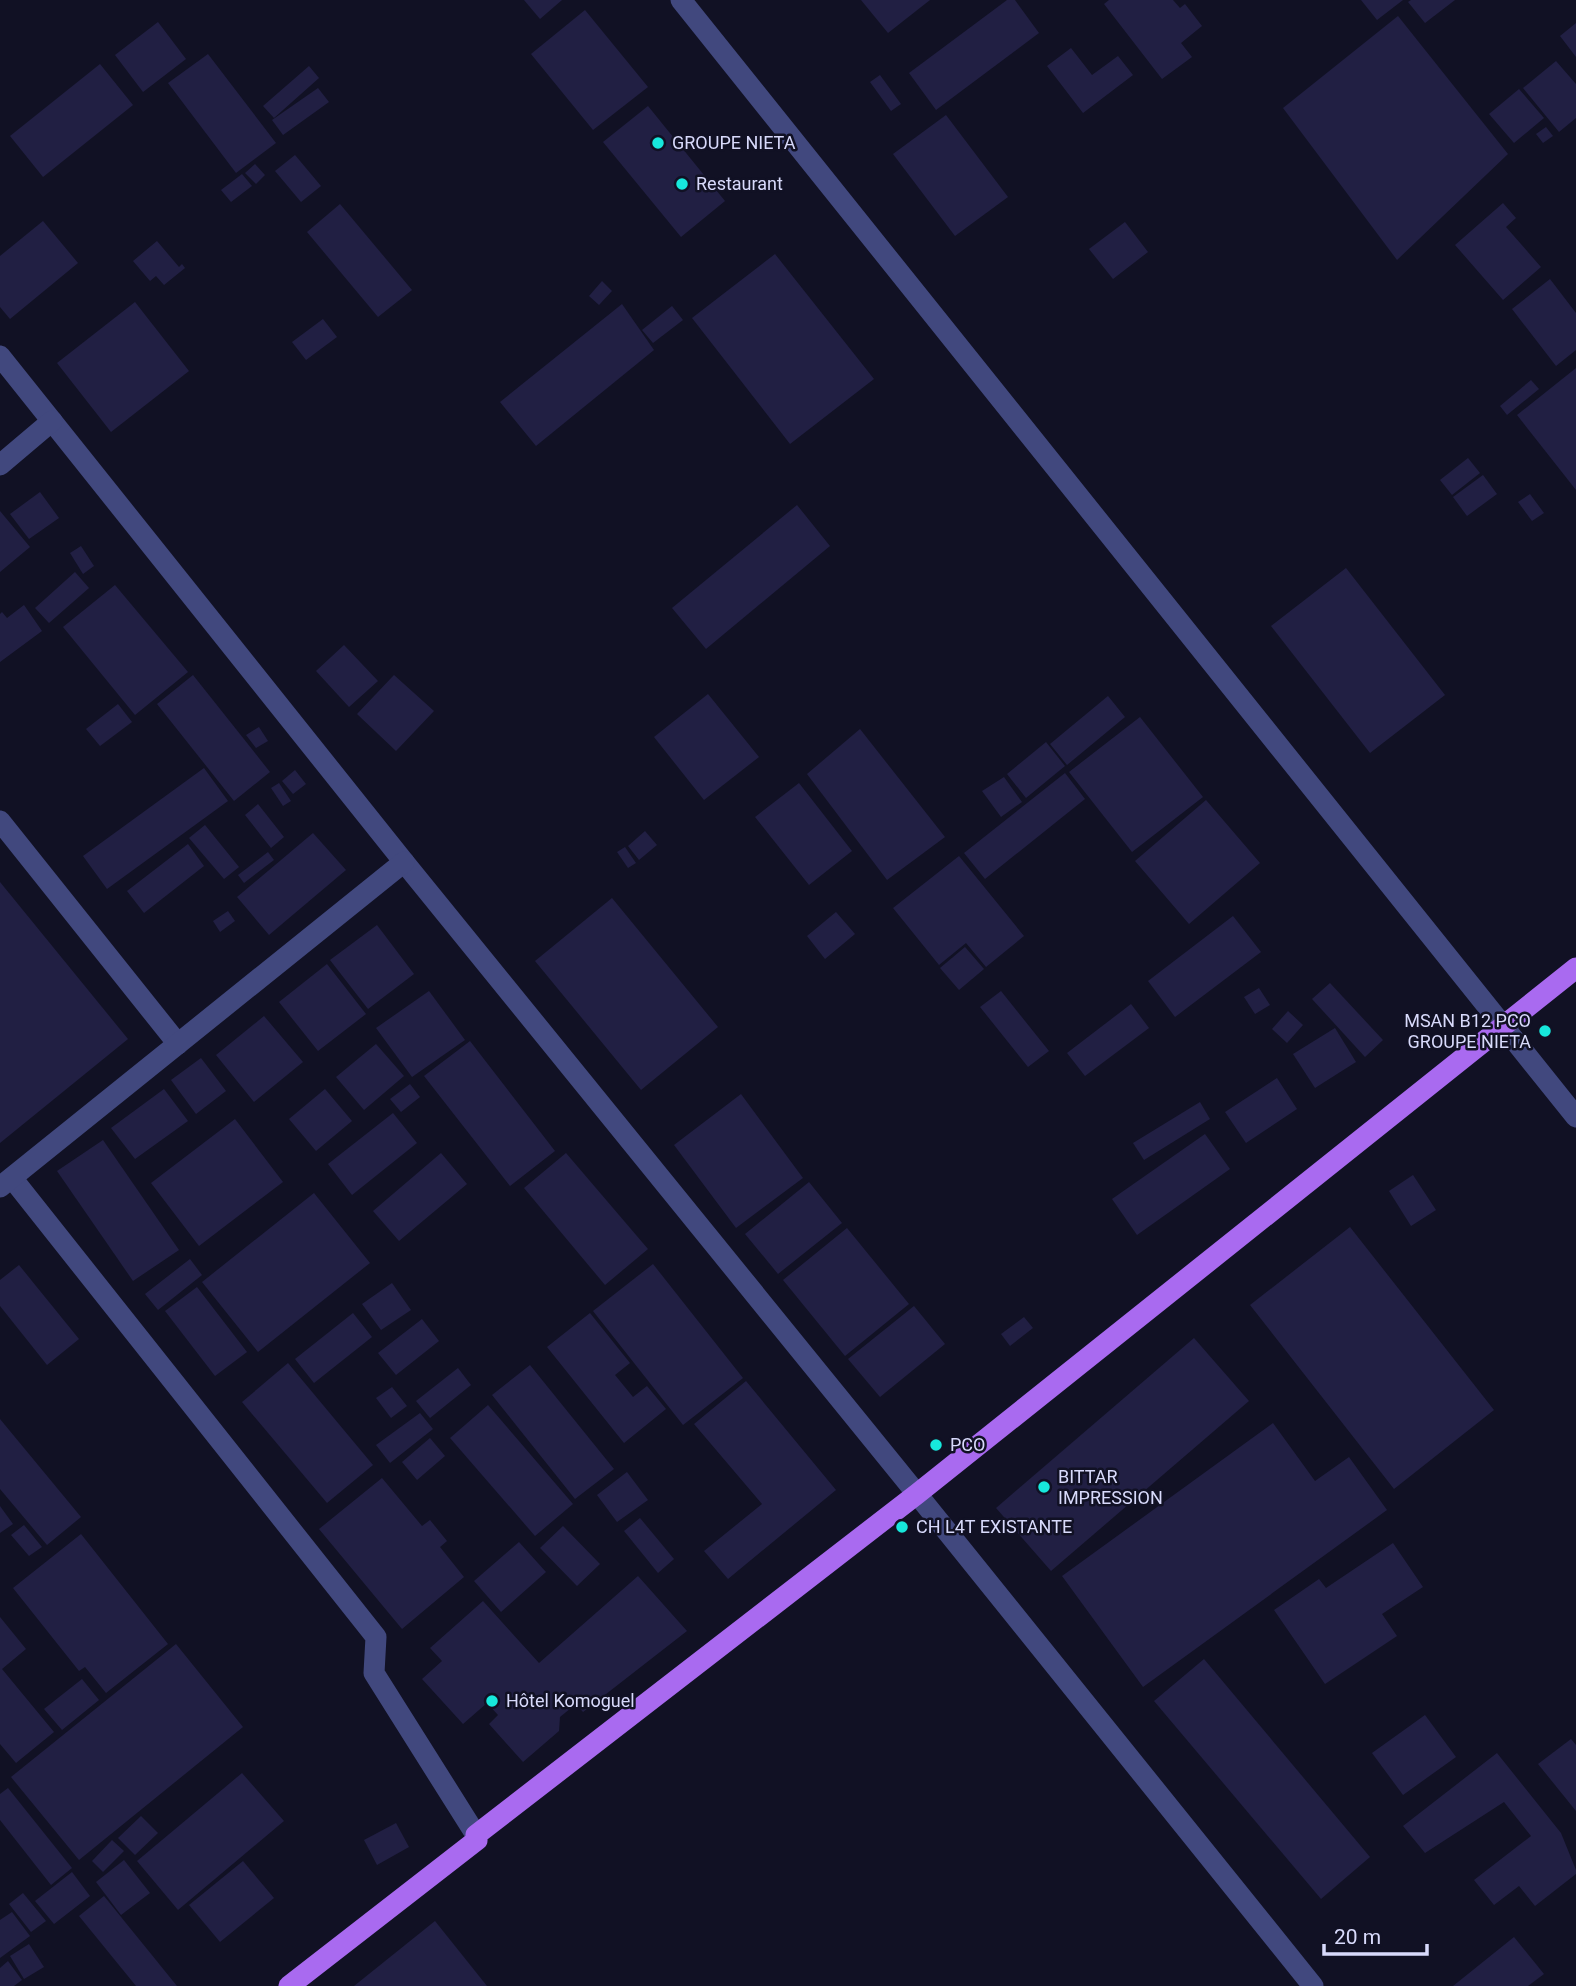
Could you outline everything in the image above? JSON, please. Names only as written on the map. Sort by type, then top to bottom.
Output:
[{"type":"main road","points":[[289,1986],[477,1840],[476,1835],[917,1494],[1576,968]]},
{"type":"street","points":[[681,0],[1576,1117]]},
{"type":"street","points":[[0,356],[404,862],[1313,1986]]},
{"type":"street","points":[[0,465],[52,421]]},
{"type":"street","points":[[0,821],[178,1044]]},
{"type":"street","points":[[404,862],[6,1182],[376,1637],[374,1673],[476,1835]]},
{"type":"building","points":[[524,0],[562,0],[540,19]]},
{"type":"building","points":[[861,0],[930,0],[888,33]]},
{"type":"building","points":[[1007,0],[1015,0],[1039,33],[936,110],[909,73]]},
{"type":"building","points":[[1109,0],[1173,0],[1180,8],[1185,4],[1202,26],[1181,43],[1192,57],[1162,79],[1104,4]]},
{"type":"building","points":[[1361,0],[1403,0],[1377,20]]},
{"type":"building","points":[[1455,0],[1425,23],[1408,2]]},
{"type":"building","points":[[585,10],[648,87],[593,130],[531,54]]},
{"type":"building","points":[[1398,16],[1508,154],[1397,260],[1283,108]]},
{"type":"building","points":[[158,22],[186,59],[143,92],[115,55]]},
{"type":"building","points":[[1576,23],[1576,57],[1560,36]]},
{"type":"building","points":[[1071,48],[1092,75],[1118,56],[1133,75],[1083,113],[1047,66]]},
{"type":"building","points":[[208,54],[276,143],[236,173],[168,83]]},
{"type":"building","points":[[1556,61],[1576,84],[1576,118],[1559,132],[1523,88]]},
{"type":"building","points":[[100,64],[133,105],[43,177],[10,136]]},
{"type":"building","points":[[309,66],[319,78],[274,118],[263,106]]},
{"type":"building","points":[[880,75],[901,104],[891,111],[870,82]]},
{"type":"building","points":[[318,88],[329,102],[283,135],[272,120]]},
{"type":"building","points":[[1519,89],[1544,118],[1514,143],[1489,114]]},
{"type":"building","points":[[648,106],[725,201],[681,237],[603,142]]},
{"type":"building","points":[[946,115],[1008,197],[955,236],[893,154]]},
{"type":"building","points":[[1546,127],[1553,136],[1543,143],[1536,134]]},
{"type":"building","points":[[295,155],[321,186],[301,202],[275,171]]},
{"type":"building","points":[[255,164],[265,175],[256,184],[245,173]]},
{"type":"building","points":[[242,174],[252,186],[231,202],[221,190]]},
{"type":"building","points":[[1503,203],[1516,218],[1506,227],[1541,267],[1503,300],[1455,245]]},
{"type":"building","points":[[340,204],[412,290],[378,317],[307,232]]},
{"type":"building","points":[[43,221],[78,263],[10,319],[0,307],[0,256]]},
{"type":"building","points":[[1125,222],[1148,252],[1113,279],[1089,249]]},
{"type":"building","points":[[157,241],[179,267],[182,264],[185,268],[164,285],[156,276],[150,281],[133,261]]},
{"type":"building","points":[[775,254],[874,379],[790,444],[692,318]]},
{"type":"building","points":[[1550,279],[1576,313],[1576,350],[1556,366],[1512,309]]},
{"type":"building","points":[[602,281],[612,291],[599,305],[589,296]]},
{"type":"building","points":[[135,302],[189,371],[111,432],[57,363]]},
{"type":"building","points":[[622,304],[654,350],[536,446],[500,402]]},
{"type":"building","points":[[672,306],[683,320],[653,343],[642,330]]},
{"type":"building","points":[[323,319],[337,337],[306,360],[292,342]]},
{"type":"building","points":[[1576,368],[1576,490],[1517,415]]},
{"type":"building","points":[[1531,380],[1539,389],[1507,415],[1500,406]]},
{"type":"building","points":[[1468,458],[1480,473],[1452,495],[1440,480]]},
{"type":"building","points":[[1483,475],[1497,494],[1467,516],[1453,497]]},
{"type":"building","points":[[40,492],[59,518],[29,539],[10,514]]},
{"type":"building","points":[[1530,494],[1544,513],[1532,521],[1518,502]]},
{"type":"building","points":[[797,505],[830,546],[706,649],[672,608]]},
{"type":"building","points":[[0,511],[30,547],[0,572]]},
{"type":"building","points":[[81,546],[94,566],[83,574],[70,553]]},
{"type":"building","points":[[1346,568],[1445,695],[1370,753],[1271,626]]},
{"type":"building","points":[[75,572],[89,588],[49,623],[35,608]]},
{"type":"building","points":[[115,585],[188,672],[135,715],[63,627]]},
{"type":"building","points":[[24,605],[42,631],[0,662],[0,614],[2,612],[7,618]]},
{"type":"building","points":[[344,645],[378,681],[349,707],[316,671]]},
{"type":"building","points":[[193,675],[270,772],[234,801],[157,704]]},
{"type":"building","points":[[394,675],[434,711],[396,751],[357,714]]},
{"type":"building","points":[[708,694],[759,757],[704,800],[654,737]]},
{"type":"building","points":[[1108,696],[1125,717],[1067,765],[1050,744]]},
{"type":"building","points":[[118,704],[132,722],[100,746],[86,729]]},
{"type":"building","points":[[1140,717],[1203,797],[1132,852],[1069,772]]},
{"type":"building","points":[[259,727],[268,741],[256,748],[246,735]]},
{"type":"building","points":[[860,729],[945,837],[887,880],[807,774]]},
{"type":"building","points":[[1046,742],[1065,766],[1026,798],[1007,774]]},
{"type":"building","points":[[204,768],[228,801],[107,889],[83,856]]},
{"type":"building","points":[[295,770],[306,784],[293,794],[282,781]]},
{"type":"building","points":[[1065,773],[1085,799],[985,879],[964,853]]},
{"type":"building","points":[[1004,777],[1022,802],[1001,817],[982,791]]},
{"type":"building","points":[[279,783],[291,801],[283,806],[271,788]]},
{"type":"building","points":[[799,783],[852,851],[809,885],[755,817]]},
{"type":"building","points":[[1206,800],[1260,863],[1189,924],[1135,861]]},
{"type":"building","points":[[258,804],[284,837],[271,848],[245,815]]},
{"type":"building","points":[[205,825],[239,867],[224,879],[189,838]]},
{"type":"building","points":[[645,831],[657,845],[639,860],[628,846]]},
{"type":"building","points":[[313,833],[346,870],[269,935],[237,897]]},
{"type":"building","points":[[188,844],[204,866],[144,913],[127,891]]},
{"type":"building","points":[[625,847],[636,863],[628,868],[617,852]]},
{"type":"building","points":[[268,852],[274,860],[244,883],[238,875]]},
{"type":"building","points":[[959,856],[1024,936],[986,967],[966,943],[939,965],[893,908]]},
{"type":"building","points":[[0,882],[128,1039],[0,1143]]},
{"type":"building","points":[[612,898],[718,1027],[641,1090],[535,961]]},
{"type":"building","points":[[228,911],[235,921],[220,932],[213,921]]},
{"type":"building","points":[[836,912],[855,934],[825,959],[807,936]]},
{"type":"building","points":[[1233,916],[1261,952],[1175,1017],[1148,981]]},
{"type":"building","points":[[377,925],[414,974],[368,1009],[330,960]]},
{"type":"building","points":[[965,947],[984,969],[959,990],[940,968]]},
{"type":"building","points":[[327,964],[366,1014],[318,1051],[279,1002]]},
{"type":"building","points":[[1330,983],[1383,1040],[1365,1057],[1312,999]]},
{"type":"building","points":[[1259,988],[1270,1005],[1255,1014],[1244,997]]},
{"type":"building","points":[[429,991],[465,1040],[412,1077],[376,1028]]},
{"type":"building","points":[[1001,991],[1049,1051],[1028,1067],[980,1007]]},
{"type":"building","points":[[1131,1004],[1149,1028],[1085,1076],[1067,1053]]},
{"type":"building","points":[[1288,1011],[1303,1025],[1287,1043],[1272,1029]]},
{"type":"building","points":[[264,1016],[303,1062],[254,1102],[216,1055]]},
{"type":"building","points":[[1335,1028],[1356,1062],[1315,1088],[1293,1054]]},
{"type":"building","points":[[470,1041],[555,1151],[510,1186],[424,1076]]},
{"type":"building","points":[[376,1044],[404,1076],[364,1110],[336,1077]]},
{"type":"building","points":[[201,1058],[226,1091],[196,1114],[171,1080]]},
{"type":"building","points":[[1277,1078],[1297,1109],[1246,1143],[1225,1112]]},
{"type":"building","points":[[410,1084],[420,1097],[401,1112],[390,1099]]},
{"type":"building","points":[[164,1089],[188,1121],[135,1159],[111,1128]]},
{"type":"building","points":[[325,1089],[352,1121],[316,1151],[289,1119]]},
{"type":"building","points":[[741,1094],[803,1178],[736,1228],[674,1145]]},
{"type":"building","points":[[1200,1102],[1210,1119],[1144,1160],[1133,1143]]},
{"type":"building","points":[[393,1113],[417,1143],[352,1195],[328,1164]]},
{"type":"building","points":[[235,1119],[283,1182],[199,1246],[151,1183]]},
{"type":"building","points":[[1205,1134],[1230,1169],[1137,1235],[1112,1199]]},
{"type":"building","points":[[103,1140],[179,1250],[133,1281],[57,1171]]},
{"type":"building","points":[[441,1153],[467,1184],[399,1241],[373,1211]]},
{"type":"building","points":[[566,1153],[648,1249],[605,1285],[524,1188]]},
{"type":"building","points":[[1413,1175],[1436,1210],[1411,1226],[1389,1191]]},
{"type":"building","points":[[809,1182],[842,1223],[778,1274],[745,1234]]},
{"type":"building","points":[[314,1193],[370,1263],[258,1352],[202,1282]]},
{"type":"building","points":[[1350,1227],[1494,1410],[1394,1489],[1250,1305]]},
{"type":"building","points":[[847,1228],[909,1304],[845,1356],[783,1280]]},
{"type":"building","points":[[190,1259],[202,1275],[158,1310],[145,1294]]},
{"type":"building","points":[[653,1264],[743,1378],[683,1425],[593,1311]]},
{"type":"building","points":[[19,1265],[79,1339],[47,1365],[0,1306],[0,1280]]},
{"type":"building","points":[[392,1283],[411,1310],[381,1330],[362,1304]]},
{"type":"building","points":[[197,1287],[247,1352],[215,1376],[165,1311]]},
{"type":"building","points":[[914,1306],[945,1344],[880,1397],[848,1359]]},
{"type":"building","points":[[353,1313],[372,1337],[314,1383],[295,1359]]},
{"type":"building","points":[[590,1313],[630,1363],[615,1375],[633,1397],[647,1386],[666,1409],[624,1443],[547,1347]]},
{"type":"building","points":[[1024,1317],[1033,1328],[1010,1346],[1001,1334]]},
{"type":"building","points":[[422,1319],[439,1341],[396,1375],[378,1353]]},
{"type":"building","points":[[1194,1338],[1249,1401],[1051,1571],[996,1508]]},
{"type":"building","points":[[288,1363],[373,1465],[327,1503],[242,1402]]},
{"type":"building","points":[[530,1365],[614,1469],[575,1499],[492,1395]]},
{"type":"building","points":[[458,1368],[471,1385],[430,1418],[416,1401]]},
{"type":"building","points":[[746,1381],[836,1490],[728,1579],[704,1551],[762,1504],[694,1424]]},
{"type":"building","points":[[392,1387],[407,1406],[391,1418],[376,1398]]},
{"type":"building","points":[[488,1405],[573,1504],[535,1536],[450,1438]]},
{"type":"building","points":[[420,1413],[433,1429],[390,1463],[376,1445]]},
{"type":"building","points":[[0,1419],[81,1517],[47,1545],[0,1489]]},
{"type":"building","points":[[1273,1423],[1315,1481],[1349,1457],[1387,1510],[1143,1687],[1062,1576]]},
{"type":"building","points":[[430,1438],[445,1456],[417,1480],[402,1462]]},
{"type":"building","points":[[627,1472],[648,1500],[617,1522],[597,1495]]},
{"type":"building","points":[[382,1478],[422,1526],[430,1520],[447,1541],[440,1547],[464,1577],[402,1629],[319,1529]]},
{"type":"building","points":[[0,1506],[13,1524],[0,1533]]},
{"type":"building","points":[[640,1518],[674,1559],[658,1573],[624,1531]]},
{"type":"building","points":[[24,1525],[42,1547],[29,1556],[11,1535]]},
{"type":"building","points":[[563,1526],[600,1564],[577,1586],[540,1548]]},
{"type":"building","points":[[81,1534],[168,1644],[106,1693],[85,1667],[79,1671],[13,1588]]},
{"type":"building","points":[[519,1542],[546,1572],[501,1612],[474,1581]]},
{"type":"building","points":[[1393,1543],[1423,1587],[1382,1614],[1397,1636],[1325,1684],[1274,1610],[1319,1579],[1326,1588]]},
{"type":"building","points":[[638,1576],[687,1631],[583,1712],[576,1704],[560,1717],[559,1731],[523,1762],[489,1724],[498,1715],[487,1703],[463,1724],[422,1679],[442,1661],[430,1648],[483,1601],[539,1663]]},
{"type":"building","points":[[0,1617],[26,1649],[2,1669],[54,1732],[16,1763],[0,1744]]},
{"type":"building","points":[[176,1644],[243,1727],[79,1860],[11,1777]]},
{"type":"building","points":[[1204,1659],[1370,1857],[1321,1899],[1154,1701]]},
{"type":"building","points":[[82,1679],[99,1700],[62,1730],[44,1709]]},
{"type":"building","points":[[1425,1715],[1456,1757],[1403,1795],[1372,1753]]},
{"type":"building","points":[[1571,1739],[1576,1745],[1576,1811],[1538,1764]]},
{"type":"building","points":[[1497,1753],[1561,1833],[1576,1870],[1576,1874],[1535,1906],[1519,1886],[1494,1905],[1474,1880],[1531,1836],[1504,1802],[1425,1853],[1403,1826]]},
{"type":"building","points":[[242,1773],[284,1821],[178,1910],[137,1861]]},
{"type":"building","points":[[8,1788],[72,1868],[51,1885],[0,1820],[0,1794]]},
{"type":"building","points":[[141,1816],[158,1833],[135,1855],[118,1838]]},
{"type":"building","points":[[396,1823],[409,1847],[377,1865],[364,1840]]},
{"type":"building","points":[[112,1840],[124,1851],[103,1872],[92,1861]]},
{"type":"building","points":[[124,1860],[150,1893],[121,1915],[96,1882]]},
{"type":"building","points":[[243,1861],[274,1898],[220,1942],[189,1905]]},
{"type":"building","points":[[72,1872],[90,1896],[54,1924],[35,1901]]},
{"type":"building","points":[[23,1893],[46,1921],[31,1932],[9,1904]]},
{"type":"building","points":[[104,1896],[177,1986],[136,1986],[79,1916]]},
{"type":"building","points":[[12,1912],[30,1936],[0,1958],[0,1920]]},
{"type":"building","points":[[435,1921],[487,1986],[354,1986]]},
{"type":"building","points":[[1514,1937],[1544,1974],[1528,1986],[1453,1986]]},
{"type":"building","points":[[29,1944],[44,1967],[24,1979],[10,1956]]},
{"type":"building","points":[[8,1961],[22,1980],[14,1986],[0,1986],[0,1968]]},
{"type":"place","name":"GROUPE NIETA","points":[[658,143]]},
{"type":"place","name":"Restaurant","points":[[682,184]]},
{"type":"place","name":"MSAN B12 PCO GROUPE NIETA","points":[[1545,1031]]},
{"type":"place","name":"PCO","points":[[936,1445]]},
{"type":"place","name":"BITTAR IMPRESSION","points":[[1044,1487]]},
{"type":"place","name":"CH L4T EXISTANTE","points":[[902,1527]]},
{"type":"place","name":"Hôtel Komoguel","points":[[492,1701]]}]
